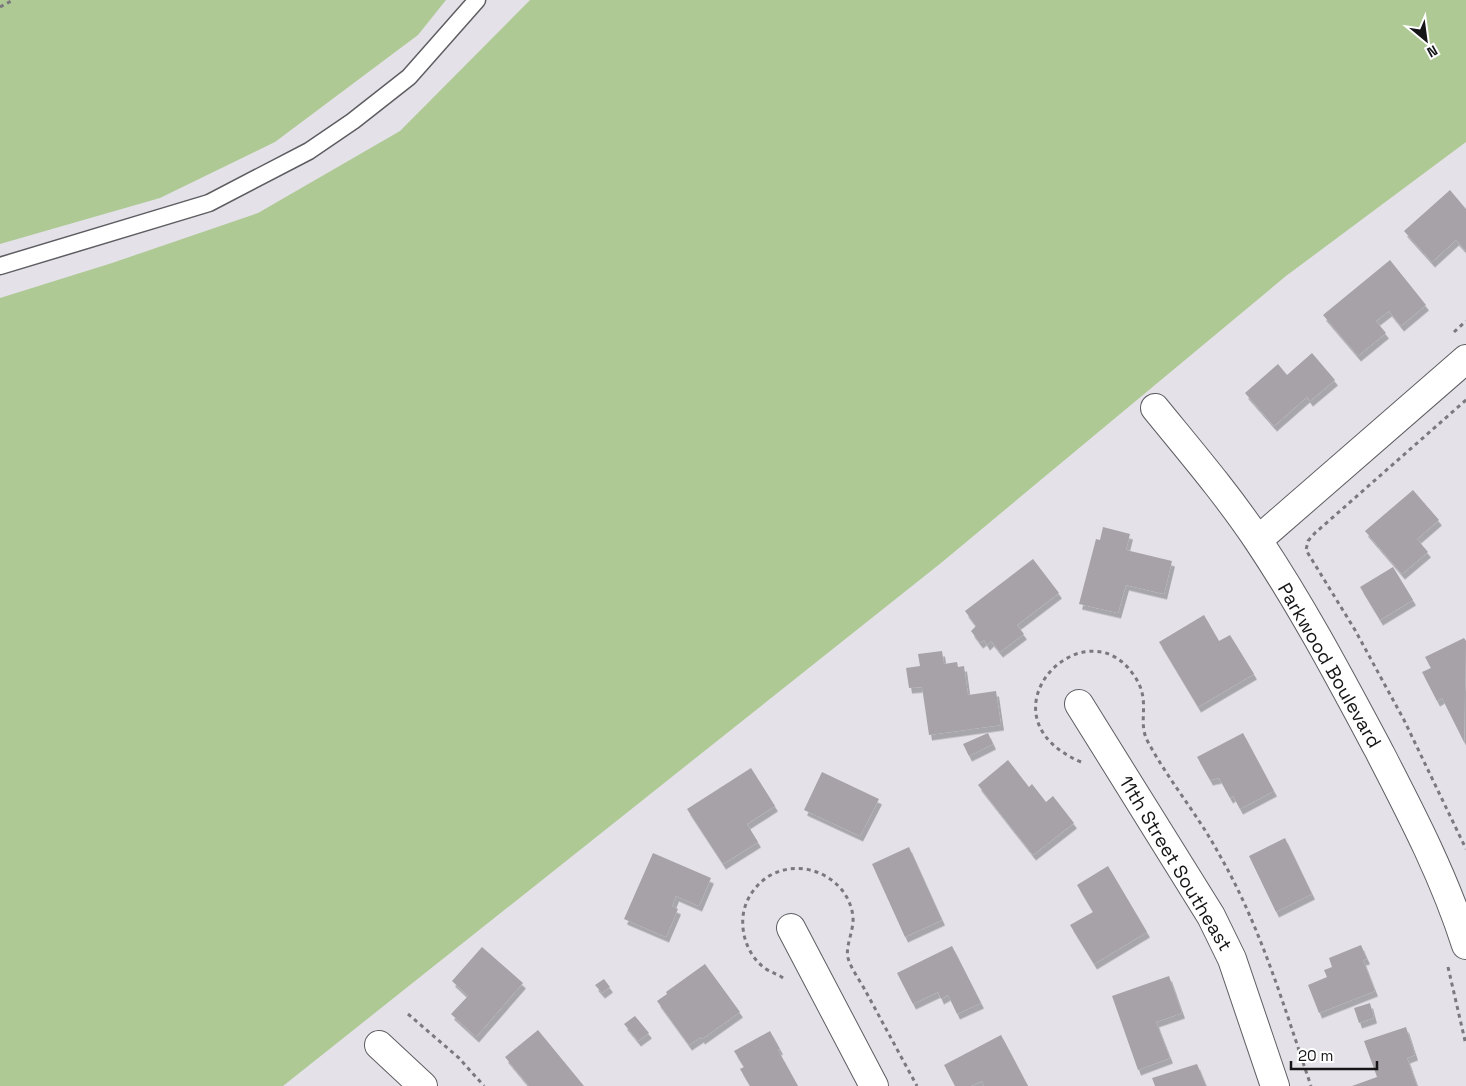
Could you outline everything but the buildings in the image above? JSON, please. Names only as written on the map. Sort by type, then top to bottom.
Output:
[{"type":"street","points":[[1258,540],[1466,359]]},
{"type":"street","name":"Parkwood Boulevard","points":[[1155,408],[1223,491],[1258,540],[1340,678],[1461,911],[1466,945]]},
{"type":"street","name":"11th Street Southeast","points":[[1079,704],[1211,916],[1232,958],[1275,1086]]},
{"type":"street","points":[[791,928],[874,1086]]},
{"type":"street","points":[[379,1045],[423,1086]]},
{"type":"lane","points":[[0,266],[209,203],[309,151],[353,121],[409,77],[477,0]]},
{"type":"path","points":[[0,7],[13,0]]},
{"type":"path","points":[[1466,400],[1315,533],[1308,541],[1306,550],[1355,630],[1399,712],[1466,848]]},
{"type":"path","points":[[408,1014],[459,1058],[484,1086]]},
{"type":"green space","points":[[0,0],[446,0],[418,35],[275,142],[160,198],[0,244]]},
{"type":"green space","points":[[530,0],[1466,0],[1466,142],[1286,276],[941,563],[283,1086],[0,1086],[0,298],[112,263],[258,213],[400,131]]}]
